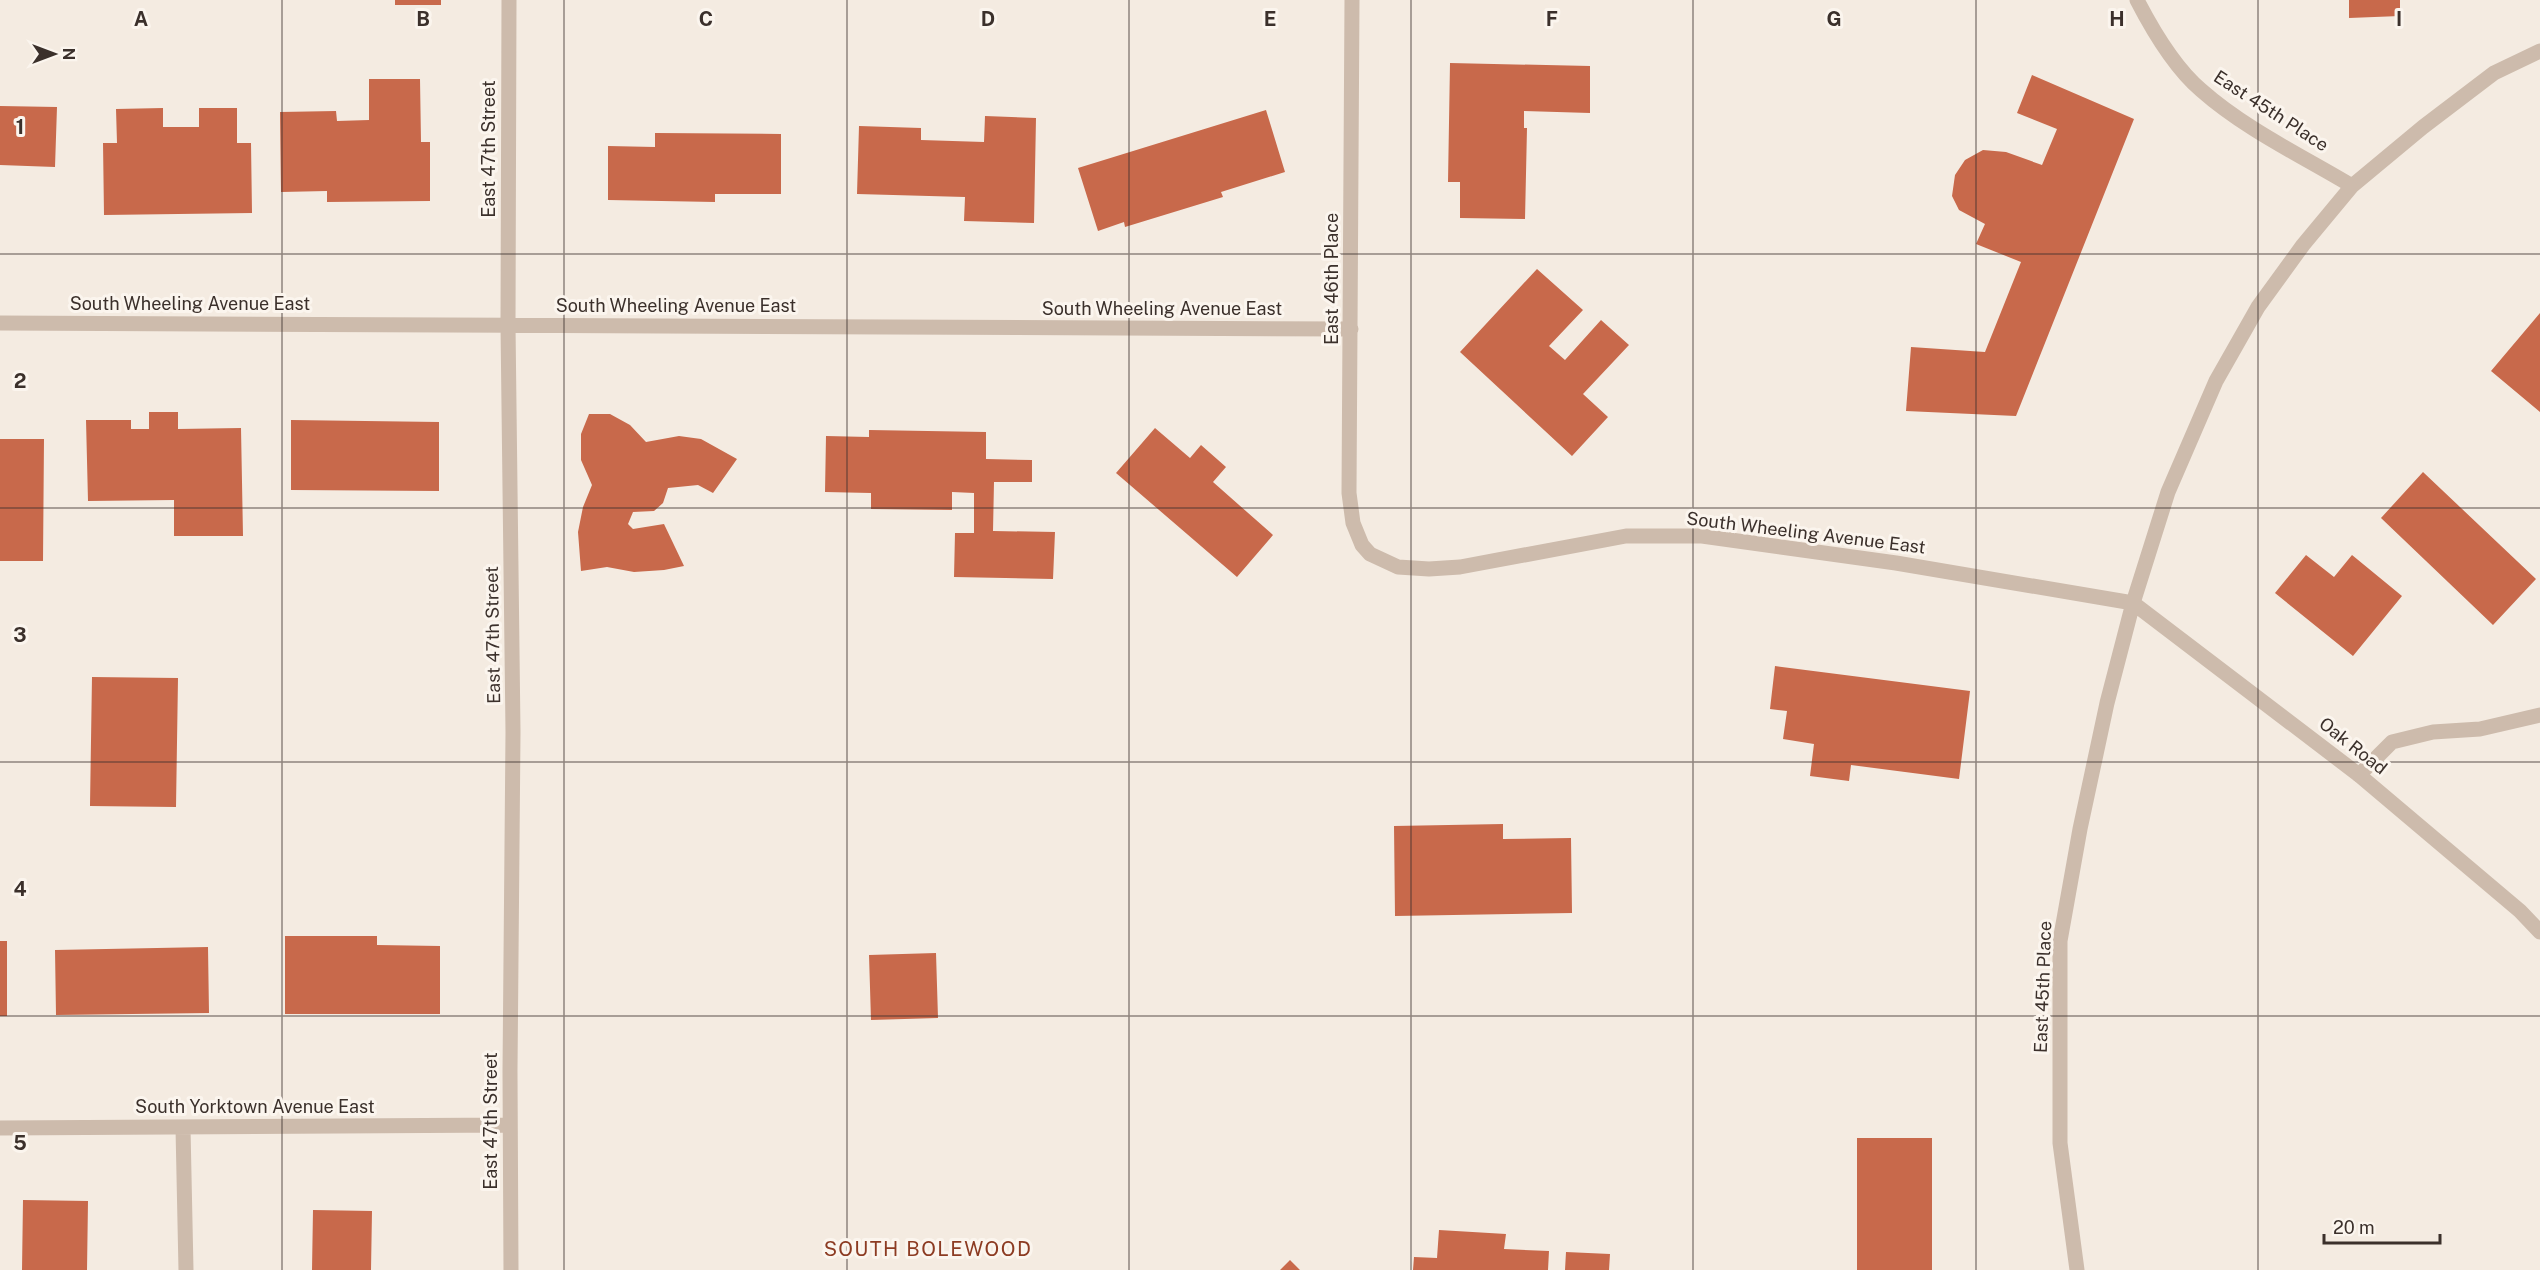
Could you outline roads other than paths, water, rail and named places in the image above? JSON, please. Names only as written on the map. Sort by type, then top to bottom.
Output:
[{"type":"street","name":"East 47th Street","points":[[509,0],[508,325],[513,732],[511,1270]]},
{"type":"street","name":"East 46th Place","points":[[1352,0],[1349,492],[1353,523],[1362,545],[1370,554]]},
{"type":"street","name":"East 45th Place","points":[[2137,0],[2156,37],[2199,89],[2248,124],[2352,186]]},
{"type":"street","name":"East 45th Place","points":[[2077,1270],[2060,1143],[2061,941],[2082,817],[2107,703],[2133,603],[2168,492],[2216,381],[2258,307],[2303,245],[2352,186],[2422,127],[2494,73],[2540,51]]},
{"type":"street","name":"South Wheeling Avenue East","points":[[0,323],[1351,329]]},
{"type":"street","name":"South Wheeling Avenue East","points":[[1370,554],[1398,567],[1429,569],[1461,567],[1626,536],[1702,536],[1896,563],[2133,603]]},
{"type":"street","name":"Oak Road","points":[[2133,603],[2359,775],[2520,910],[2540,932]]},
{"type":"street","points":[[2359,775],[2392,742],[2433,732],[2480,729],[2540,715]]},
{"type":"street","name":"South Yorktown Avenue East","points":[[0,1128],[510,1125]]},
{"type":"street","points":[[183,1128],[186,1270]]},
{"type":"district","name":"SOUTH BOLEWOOD","points":[[928,1249]]}]
